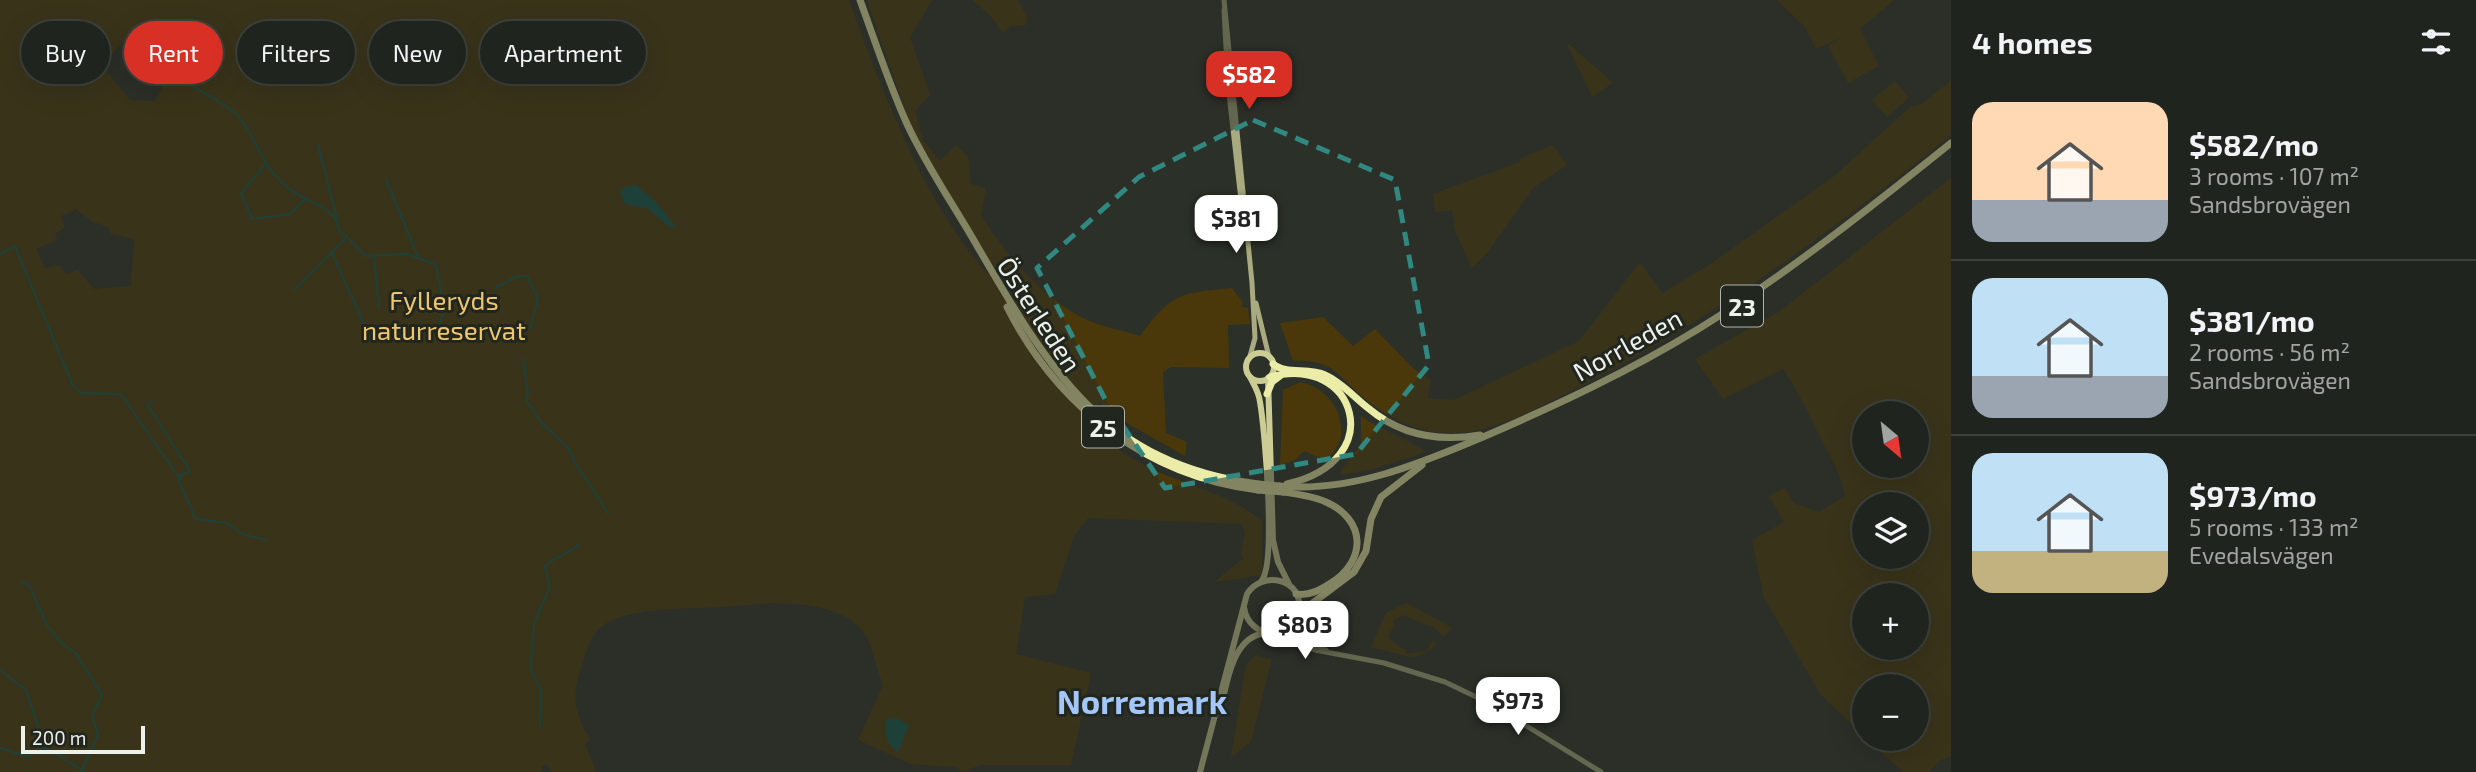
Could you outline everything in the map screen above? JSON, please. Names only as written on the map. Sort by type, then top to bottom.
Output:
[{"type":"highway","name":"Österleden","points":[[859,0],[908,125],[1028,345],[1059,386],[1117,438],[1163,463],[1208,480],[1281,489]]},
{"type":"highway","name":"Norrleden","points":[[1281,489],[1316,487],[1374,477],[1497,431],[1588,390],[1707,323],[1823,244],[1951,146]]},
{"type":"highway","name":"Norrleden","points":[[1281,489],[1348,487],[1422,465],[1554,411],[1700,332],[1825,247],[1951,146]]},
{"type":"highway","name":"23","points":[[1271,360],[1282,369],[1310,370],[1325,375],[1378,416],[1407,431],[1450,439],[1497,431]]},
{"type":"highway","points":[[1269,377],[1284,374],[1314,377],[1329,384],[1345,401],[1351,428],[1343,453],[1331,466],[1313,477],[1281,489]]},
{"type":"highway","points":[[1266,394],[1272,382],[1284,374]]},
{"type":"highway","name":"23","points":[[1297,617],[1354,572],[1366,551],[1371,519],[1381,497],[1422,465]]},
{"type":"highway","points":[[1281,489],[1326,502],[1347,519],[1357,537],[1356,556],[1343,574],[1314,593],[1296,594]]},
{"type":"main road","name":"23","points":[[1202,772],[1247,594],[1261,581],[1268,563],[1266,469],[1260,401],[1245,366],[1250,356],[1260,353],[1271,360]]},
{"type":"main road","points":[[1271,360],[1266,394],[1273,540],[1278,562],[1296,594],[1297,617]]},
{"type":"main road","points":[[1250,377],[1259,381],[1269,377]]},
{"type":"main road","points":[[1261,581],[1279,580],[1290,586]]},
{"type":"main road","points":[[1244,607],[1251,625],[1266,634]]},
{"type":"main road","name":"23","points":[[1202,772],[1235,662],[1248,639],[1283,632],[1297,617]]},
{"type":"street","points":[[1224,0],[1228,85],[1252,283],[1262,339],[1271,360]]},
{"type":"street","points":[[1250,356],[1255,338],[1252,283]]},
{"type":"street","points":[[1297,617],[1295,628],[1303,639],[1350,656]]},
{"type":"street","points":[[1266,634],[1315,650],[1422,674],[1461,689],[1601,772]]},
{"type":"highlighted area","points":[[1253,120],[1395,180],[1429,365],[1356,454],[1165,488],[1106,401],[1037,268],[1139,177]]},
{"type":"green space","name":"Fylleryds naturreservat","points":[[0,0],[849,0],[900,129],[945,216],[972,255],[1002,290],[1036,318],[1024,298],[989,261],[941,184],[908,119],[867,0],[932,0],[910,37],[930,95],[915,111],[923,140],[940,161],[956,145],[968,156],[971,184],[986,188],[981,215],[1001,245],[1039,286],[1053,299],[1083,318],[1140,336],[1169,303],[1188,294],[1232,288],[1243,302],[1242,307],[1248,308],[1250,324],[1228,325],[1229,368],[1171,367],[1163,372],[1166,433],[1187,442],[1185,456],[1127,423],[1099,402],[1093,430],[1141,463],[1225,498],[1262,521],[1262,575],[1214,582],[1244,558],[1241,554],[1245,532],[1241,524],[1088,518],[1074,536],[1055,594],[1025,597],[1016,654],[1091,673],[1071,765],[980,765],[962,772],[956,767],[911,764],[858,740],[883,685],[864,632],[851,620],[821,608],[770,604],[655,610],[621,617],[607,623],[597,631],[586,652],[575,695],[580,720],[590,740],[585,744],[596,772],[550,772],[547,764],[541,767],[542,772],[0,772]],"holes":[[[21,21],[110,21],[110,56],[124,41],[124,21],[223,21],[223,84],[164,84],[155,101],[130,100],[110,76],[110,84],[21,84]],[[76,209],[91,221],[108,227],[111,234],[134,239],[131,286],[94,289],[78,270],[66,274],[59,265],[45,268],[36,249],[57,240],[55,233],[65,228],[61,216]]]},
{"type":"green space","points":[[972,0],[1018,0],[1027,17],[1026,25],[1011,26],[1003,33],[991,16]]},
{"type":"green space","points":[[1777,0],[1894,0],[1860,29],[1879,66],[1848,83],[1828,46],[1843,37],[1816,49],[1804,26]]},
{"type":"green space","points":[[1569,44],[1613,83],[1592,97]]},
{"type":"green space","points":[[1951,80],[1951,135],[1859,207],[1717,308],[1668,338],[1565,394],[1512,419],[1470,432],[1445,433],[1421,429],[1377,408],[1328,367],[1307,361],[1293,361],[1280,323],[1323,317],[1353,346],[1375,329],[1413,368],[1431,380],[1427,398],[1454,400],[1579,341],[1640,262],[1662,293],[1709,265],[1833,177],[1910,107],[1920,105]]},
{"type":"green space","points":[[1895,81],[1909,98],[1887,117],[1872,100]]},
{"type":"green space","points":[[1553,145],[1567,165],[1533,188],[1488,252],[1472,268],[1455,231],[1452,210],[1435,212],[1433,194],[1520,162],[1521,158]]},
{"type":"green space","points":[[1951,178],[1951,757],[1940,760],[1929,772],[1903,772],[1879,751],[1929,751],[1929,674],[1852,674],[1852,725],[1821,695],[1764,598],[1752,540],[1784,522],[1769,496],[1785,488],[1794,503],[1819,512],[1845,496],[1836,468],[1794,386],[1783,369],[1723,399],[1695,359],[1780,311]]},
{"type":"green space","points":[[1301,382],[1318,389],[1332,402],[1340,418],[1340,440],[1327,461],[1304,451],[1295,460],[1280,466],[1283,390]]},
{"type":"green space","points":[[1361,416],[1426,452],[1370,470],[1341,475],[1342,469],[1361,445]]},
{"type":"green space","points":[[1406,603],[1453,628],[1443,637],[1433,626],[1403,615],[1393,621],[1388,638],[1406,651],[1406,654],[1427,651],[1433,640],[1436,645],[1425,654],[1411,657],[1371,647],[1386,613]]},
{"type":"green space","points":[[1256,656],[1272,659],[1251,742],[1231,757],[1246,664]]},
{"type":"water","points":[[636,185],[655,201],[676,227],[669,227],[649,209],[625,204],[620,193],[623,188]]},
{"type":"water","points":[[896,718],[909,725],[898,752],[889,742],[886,730],[886,720]]},
{"type":"waterway","points":[[189,84],[237,115],[279,179],[287,187],[326,209],[332,215],[339,231],[347,237],[295,289]]},
{"type":"waterway","points":[[318,145],[337,219]]},
{"type":"waterway","points":[[265,165],[241,193],[252,219],[290,214],[305,199]]},
{"type":"waterway","points":[[386,179],[417,255]]},
{"type":"waterway","points":[[349,239],[366,256],[408,254],[436,265],[444,309],[439,328]]},
{"type":"waterway","points":[[0,254],[15,246],[73,386],[82,393],[121,394],[180,479]]},
{"type":"waterway","points":[[332,253],[365,326]]},
{"type":"waterway","points":[[374,256],[379,307]]},
{"type":"waterway","points":[[495,288],[518,276],[527,276],[538,298],[530,329]]},
{"type":"waterway","points":[[523,359],[528,394],[526,400],[541,422],[569,449],[575,463],[608,513]]},
{"type":"waterway","points":[[152,401],[147,404],[190,471],[181,475],[179,482],[196,519],[227,523],[242,534],[266,540]]},
{"type":"waterway","points":[[540,727],[541,690],[531,670],[535,621],[550,587],[545,566],[579,544]]},
{"type":"waterway","points":[[21,582],[29,585],[47,625],[61,643],[75,652],[102,695],[92,715],[98,735],[82,770]]},
{"type":"waterway","points":[[0,670],[26,690],[45,747]]},
{"type":"waterway","points":[[0,748],[28,757],[45,747],[85,772]]},
{"type":"district","name":"Norremark","points":[[1142,701]]}]
